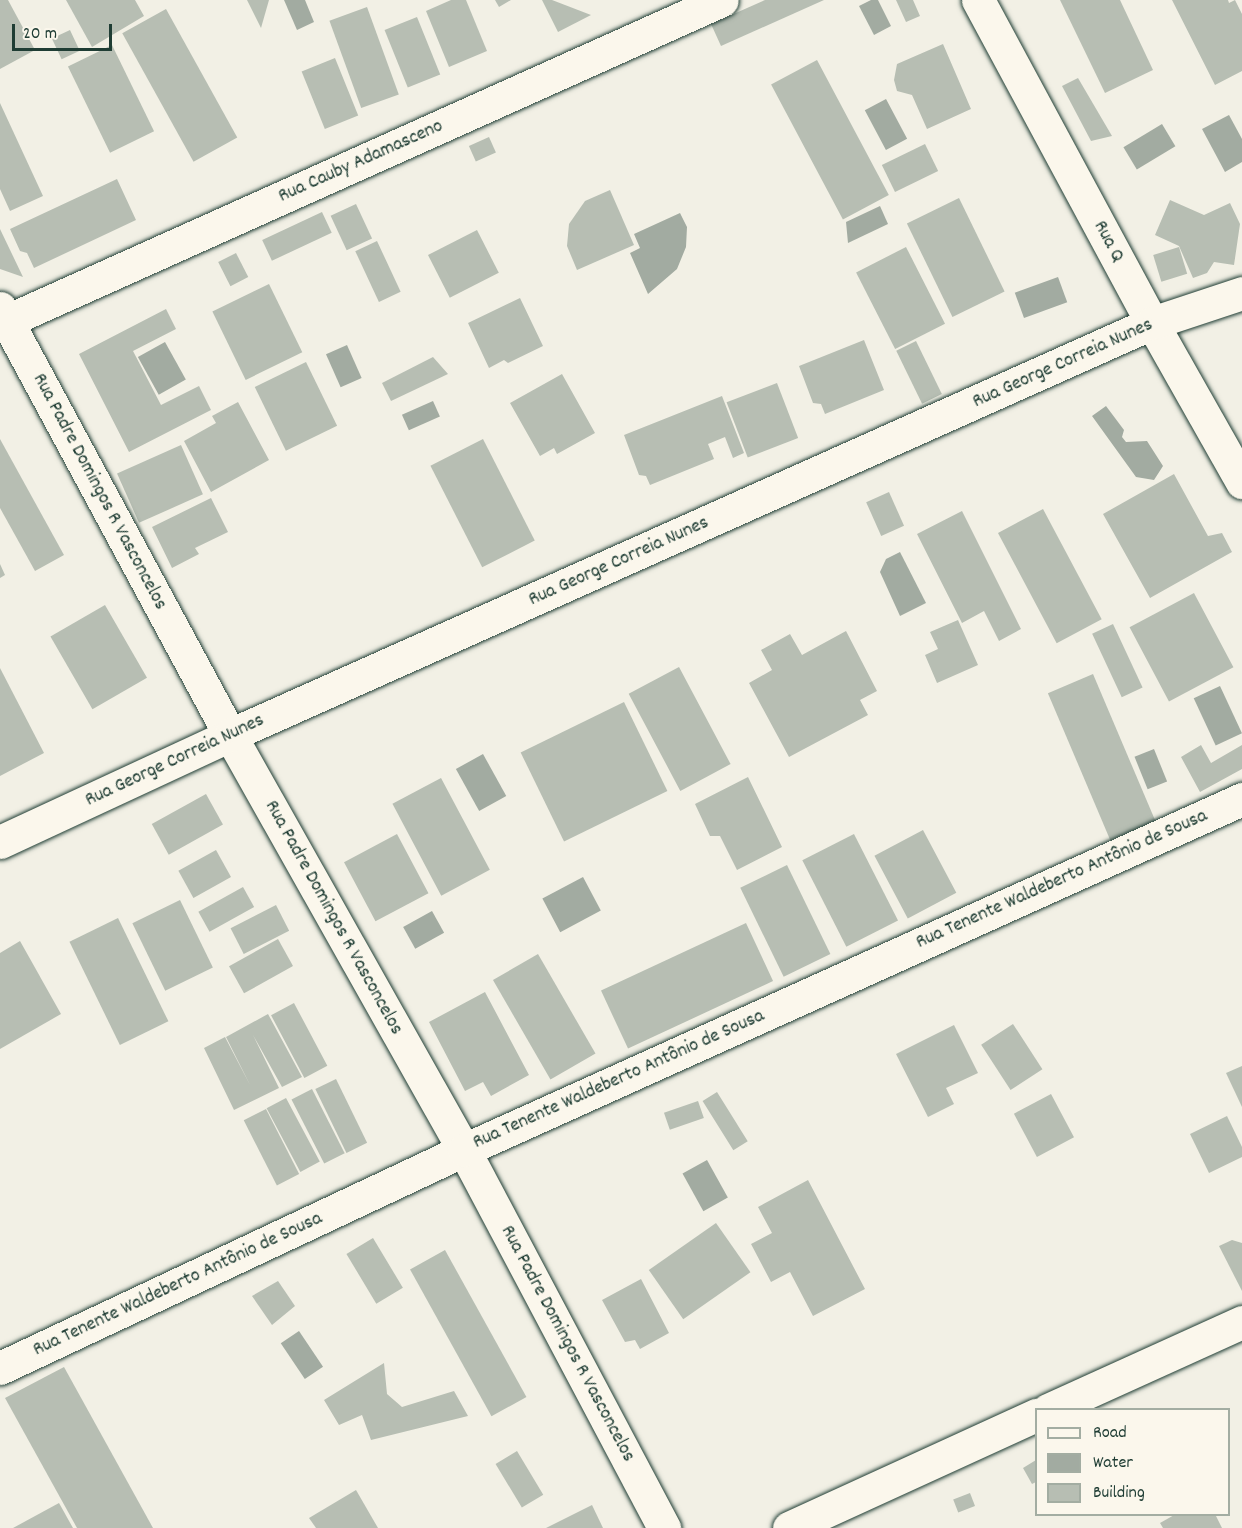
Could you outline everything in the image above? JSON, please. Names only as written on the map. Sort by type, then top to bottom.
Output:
[{"type":"street","name":"Rua Cauby Adamasceno","points":[[2,318],[723,0]]},
{"type":"street","name":"Rua Q","points":[[978,0],[1152,324],[1242,482]]},
{"type":"street","name":"Rua George Correia Nunes","points":[[0,842],[230,735],[1152,324],[1242,293]]},
{"type":"street","name":"Rua Padre Domingos R Vasconcelos","points":[[2,318],[230,735],[464,1150],[664,1528]]},
{"type":"street","name":"Rua Tenente Waldeberto Antônio de Sousa","points":[[0,1368],[464,1150],[1242,799]]},
{"type":"street","points":[[1052,1408],[1242,1322]]},
{"type":"street","points":[[789,1528],[1035,1415]]},
{"type":"water","points":[[284,0],[305,0],[314,22],[297,30]]},
{"type":"water","points":[[871,0],[878,0],[891,26],[874,35],[859,6]]},
{"type":"water","points":[[886,99],[907,139],[886,150],[865,110]]},
{"type":"water","points":[[1229,115],[1242,139],[1242,162],[1225,172],[1202,129]]},
{"type":"water","points":[[1162,124],[1175,146],[1137,169],[1123,147]]},
{"type":"water","points":[[880,206],[888,224],[848,243],[846,222]]},
{"type":"water","points":[[680,213],[687,227],[686,247],[677,269],[648,294],[630,253],[640,248],[634,234]]},
{"type":"water","points":[[1058,277],[1067,302],[1024,318],[1015,293]]},
{"type":"water","points":[[165,342],[186,380],[159,395],[138,357]]},
{"type":"water","points":[[347,345],[362,378],[341,387],[326,354]]},
{"type":"water","points":[[433,401],[440,417],[409,430],[402,415]]},
{"type":"water","points":[[1106,406],[1124,430],[1122,437],[1126,442],[1147,441],[1163,466],[1154,480],[1136,477],[1092,416]]},
{"type":"water","points":[[900,552],[926,603],[900,616],[880,572],[886,559]]},
{"type":"water","points":[[1220,686],[1242,733],[1216,745],[1194,698]]},
{"type":"water","points":[[1154,749],[1167,781],[1148,789],[1135,757]]},
{"type":"water","points":[[483,754],[506,796],[479,811],[456,769]]},
{"type":"water","points":[[583,877],[601,911],[560,932],[542,899]]},
{"type":"water","points":[[432,911],[444,933],[415,949],[403,927]]},
{"type":"water","points":[[707,1160],[728,1198],[703,1211],[683,1174]]},
{"type":"water","points":[[299,1331],[323,1367],[305,1379],[281,1343]]},
{"type":"building","points":[[0,0],[8,0],[35,50],[0,69]]},
{"type":"building","points":[[66,0],[135,0],[144,16],[92,47]]},
{"type":"building","points":[[247,0],[269,0],[261,28]]},
{"type":"building","points":[[451,0],[466,0],[487,51],[449,67],[426,11]]},
{"type":"building","points":[[495,0],[511,0],[499,7]]},
{"type":"building","points":[[542,0],[552,0],[591,15],[558,32]]},
{"type":"building","points":[[765,0],[824,0],[721,46],[711,24]]},
{"type":"building","points":[[896,0],[913,0],[920,16],[906,22]]},
{"type":"building","points":[[1060,0],[1120,0],[1153,70],[1105,93]]},
{"type":"building","points":[[1172,0],[1228,0],[1229,3],[1235,0],[1242,14],[1242,71],[1215,85]]},
{"type":"building","points":[[367,7],[399,94],[361,108],[329,21]]},
{"type":"building","points":[[166,9],[237,138],[194,162],[122,33]]},
{"type":"building","points":[[417,17],[440,74],[408,88],[385,30]]},
{"type":"building","points":[[70,30],[80,51],[62,59],[52,38]]},
{"type":"building","points":[[943,44],[971,109],[927,129],[912,95],[897,91],[894,80],[897,64]]},
{"type":"building","points":[[112,45],[154,131],[110,153],[68,66]]},
{"type":"building","points":[[335,58],[358,115],[325,129],[302,71]]},
{"type":"building","points":[[817,60],[889,195],[843,220],[771,84]]},
{"type":"building","points":[[1078,78],[1112,136],[1091,141],[1062,86]]},
{"type":"building","points":[[0,103],[43,196],[10,211],[0,189]]},
{"type":"building","points":[[489,137],[496,153],[476,161],[469,146]]},
{"type":"building","points":[[925,144],[938,171],[895,192],[882,165]]},
{"type":"building","points":[[117,179],[136,220],[34,268],[27,253],[20,251],[10,229]]},
{"type":"building","points":[[610,190],[634,245],[577,270],[567,246],[569,224],[585,201]]},
{"type":"building","points":[[959,198],[1005,291],[952,317],[907,223]]},
{"type":"building","points":[[1170,200],[1204,215],[1230,203],[1240,224],[1234,265],[1214,262],[1207,273],[1193,278],[1179,246],[1155,235]]},
{"type":"building","points":[[356,204],[372,238],[347,250],[331,216]]},
{"type":"building","points":[[322,212],[332,233],[272,261],[262,240]]},
{"type":"building","points":[[0,229],[23,277],[0,269]]},
{"type":"building","points":[[477,230],[499,273],[450,298],[428,255]]},
{"type":"building","points":[[377,241],[401,292],[379,302],[355,251]]},
{"type":"building","points":[[906,247],[945,324],[895,349],[856,272]]},
{"type":"building","points":[[1179,247],[1187,274],[1161,282],[1153,255]]},
{"type":"building","points":[[236,253],[248,277],[230,286],[218,262]]},
{"type":"building","points":[[269,284],[302,352],[246,380],[212,312]]},
{"type":"building","points":[[520,298],[543,346],[508,363],[504,360],[489,368],[468,323]]},
{"type":"building","points":[[166,309],[176,329],[133,351],[161,405],[199,386],[211,410],[129,452],[79,354]]},
{"type":"building","points":[[864,340],[884,390],[825,414],[821,404],[813,403],[799,366]]},
{"type":"building","points":[[916,341],[942,394],[922,404],[896,351]]},
{"type":"building","points":[[433,357],[448,374],[391,401],[382,383]]},
{"type":"building","points":[[306,362],[337,426],[286,451],[255,387]]},
{"type":"building","points":[[562,374],[595,433],[557,454],[554,448],[540,456],[510,403]]},
{"type":"building","points":[[777,383],[798,438],[748,457],[727,402]]},
{"type":"building","points":[[722,396],[744,453],[733,458],[725,437],[708,444],[714,459],[650,485],[646,476],[639,475],[624,435]]},
{"type":"building","points":[[238,402],[269,460],[211,492],[184,441],[216,423],[212,416]]},
{"type":"building","points":[[0,439],[64,555],[35,571],[0,508]]},
{"type":"building","points":[[483,439],[535,541],[482,567],[430,466]]},
{"type":"building","points":[[181,445],[203,494],[139,523],[117,473]]},
{"type":"building","points":[[1174,474],[1208,536],[1222,533],[1232,552],[1150,598],[1103,514]]},
{"type":"building","points":[[889,492],[904,526],[881,536],[866,502]]},
{"type":"building","points":[[211,498],[228,532],[195,548],[199,554],[172,568],[152,527]]},
{"type":"building","points":[[1043,509],[1102,619],[1057,643],[998,533]]},
{"type":"building","points":[[962,511],[1021,629],[999,641],[984,611],[962,623],[917,534]]},
{"type":"building","points":[[0,564],[5,575],[0,578]]},
{"type":"building","points":[[1194,593],[1233,667],[1169,701],[1130,627]]},
{"type":"building","points":[[105,605],[147,678],[92,709],[50,636]]},
{"type":"building","points":[[958,620],[978,665],[937,683],[925,655],[938,649],[930,632]]},
{"type":"building","points":[[1113,624],[1143,687],[1122,697],[1092,634]]},
{"type":"building","points":[[846,631],[877,691],[860,700],[868,715],[789,757],[749,683],[772,670],[761,650],[790,634],[802,655]]},
{"type":"building","points":[[679,667],[731,764],[680,791],[629,694]]},
{"type":"building","points":[[0,668],[44,753],[0,776]]},
{"type":"building","points":[[1093,674],[1156,821],[1110,840],[1048,693]]},
{"type":"building","points":[[624,702],[667,791],[564,841],[521,752]]},
{"type":"building","points":[[1201,745],[1211,763],[1242,745],[1242,769],[1200,792],[1181,757]]},
{"type":"building","points":[[748,777],[782,847],[737,870],[720,836],[710,836],[695,804]]},
{"type":"building","points":[[441,778],[490,870],[441,896],[392,804]]},
{"type":"building","points":[[206,794],[223,825],[169,855],[152,824]]},
{"type":"building","points":[[923,830],[956,893],[908,919],[874,856]]},
{"type":"building","points":[[397,834],[428,893],[375,921],[344,862]]},
{"type":"building","points":[[854,834],[898,920],[846,947],[802,860]]},
{"type":"building","points":[[216,850],[231,877],[193,898],[178,871]]},
{"type":"building","points":[[787,865],[830,954],[784,977],[740,888]]},
{"type":"building","points":[[243,887],[254,907],[210,932],[198,912]]},
{"type":"building","points":[[180,900],[213,967],[165,991],[132,923]]},
{"type":"building","points":[[276,905],[289,931],[244,954],[231,928]]},
{"type":"building","points":[[118,918],[168,1021],[120,1045],[69,942]]},
{"type":"building","points":[[746,923],[773,981],[628,1049],[601,991]]},
{"type":"building","points":[[278,939],[293,966],[244,993],[229,966]]},
{"type":"building","points":[[20,941],[61,1014],[0,1049],[0,953]]},
{"type":"building","points":[[538,954],[596,1054],[550,1080],[493,980]]},
{"type":"building","points":[[485,992],[529,1075],[491,1096],[483,1082],[465,1091],[429,1022]]},
{"type":"building","points":[[294,1003],[327,1066],[304,1078],[271,1015]]},
{"type":"building","points":[[268,1014],[302,1077],[282,1087],[253,1035],[279,1088],[234,1110],[204,1048],[225,1037],[250,1085],[226,1037]]},
{"type":"building","points":[[1013,1024],[1042,1069],[1011,1090],[981,1045]]},
{"type":"building","points":[[954,1025],[978,1073],[946,1088],[954,1104],[928,1117],[896,1054]]},
{"type":"building","points":[[1242,1066],[1242,1107],[1226,1073]]},
{"type":"building","points":[[336,1079],[367,1143],[346,1153],[315,1089]]},
{"type":"building","points":[[312,1089],[345,1153],[324,1164],[292,1099]]},
{"type":"building","points":[[717,1092],[748,1141],[733,1150],[703,1101]]},
{"type":"building","points":[[1051,1094],[1074,1137],[1037,1157],[1014,1114]]},
{"type":"building","points":[[286,1098],[320,1162],[300,1172],[267,1108]]},
{"type":"building","points":[[698,1101],[704,1118],[670,1130],[664,1113]]},
{"type":"building","points":[[266,1109],[299,1174],[277,1185],[244,1120]]},
{"type":"building","points":[[1227,1116],[1242,1147],[1242,1157],[1209,1173],[1190,1134]]},
{"type":"building","points":[[808,1180],[865,1289],[813,1316],[790,1272],[771,1282],[751,1244],[772,1233],[758,1207]]},
{"type":"building","points":[[716,1223],[750,1272],[683,1319],[649,1270]]},
{"type":"building","points":[[373,1238],[403,1288],[376,1304],[346,1254]]},
{"type":"building","points":[[1232,1240],[1242,1243],[1242,1291],[1219,1246]]},
{"type":"building","points":[[445,1250],[526,1397],[491,1416],[410,1269]]},
{"type":"building","points":[[641,1279],[669,1333],[640,1349],[635,1340],[625,1342],[602,1300]]},
{"type":"building","points":[[278,1281],[295,1306],[272,1325],[252,1296]]},
{"type":"building","points":[[384,1363],[387,1394],[402,1407],[454,1391],[468,1416],[371,1440],[362,1415],[339,1425],[324,1400]]},
{"type":"building","points":[[64,1367],[153,1528],[77,1528],[5,1398]]},
{"type":"building","points":[[517,1451],[543,1495],[522,1508],[496,1464]]},
{"type":"building","points":[[1035,1461],[1035,1482],[1032,1484],[1023,1468]]},
{"type":"building","points":[[356,1490],[378,1528],[316,1528],[309,1518]]},
{"type":"building","points":[[970,1493],[975,1506],[958,1513],[953,1499]]},
{"type":"building","points":[[59,1503],[73,1528],[13,1528]]},
{"type":"building","points":[[592,1505],[603,1528],[546,1528]]},
{"type":"building","points":[[1172,1516],[1216,1516],[1222,1528],[1163,1528],[1160,1523]]}]
